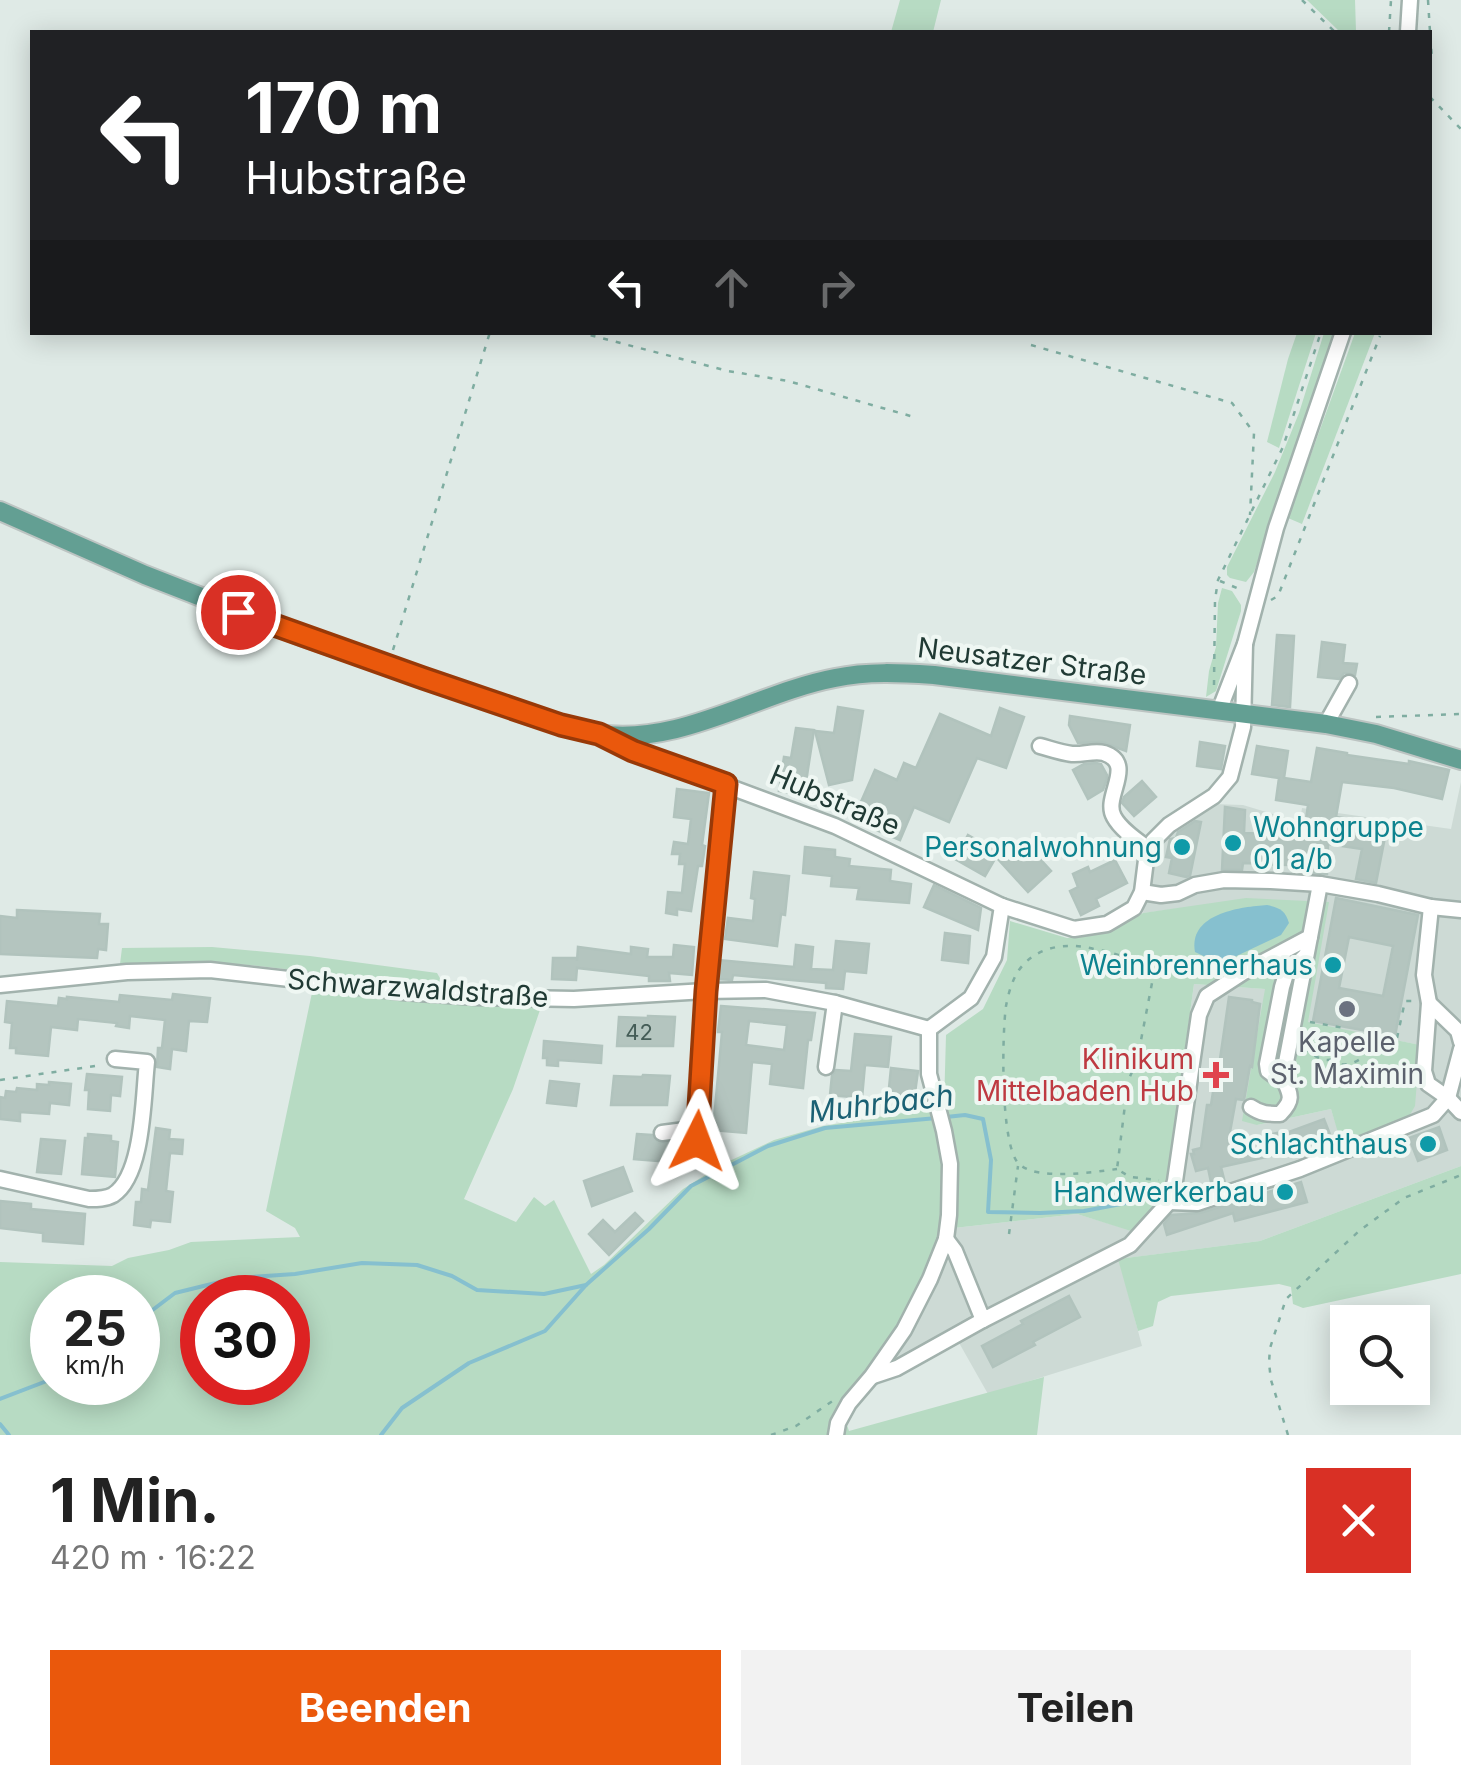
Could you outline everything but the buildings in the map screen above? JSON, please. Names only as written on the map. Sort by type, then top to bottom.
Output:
[{"type":"main road","name":"Hubstraße","points":[[0,511],[145,575],[301,636],[561,725],[599,734]]},
{"type":"main road","name":"Neusatzer Straße","points":[[599,734],[638,735],[673,730],[794,689],[836,678],[889,672],[1326,724],[1376,734],[1461,760]]},
{"type":"street","points":[[1408,30],[1410,0]]},
{"type":"street","points":[[1219,711],[1245,644],[1298,460],[1342,335]]},
{"type":"street","points":[[1245,644],[1244,726],[1230,776],[1214,796],[1168,825],[1152,841],[1142,892],[1161,896],[1224,880],[1320,884],[1431,908],[1461,910]]},
{"type":"street","points":[[1326,724],[1349,683]]},
{"type":"street","name":"Hubstraße","points":[[599,734],[633,751],[835,826],[1002,906],[1074,929],[1107,924],[1134,908],[1142,892]]},
{"type":"street","points":[[1040,746],[1073,754],[1102,752],[1111,756],[1120,772],[1110,804],[1113,816],[1150,850]]},
{"type":"street","points":[[662,1133],[685,1130],[700,1145],[706,991],[726,784]]},
{"type":"street","points":[[1252,1106],[1258,1112],[1280,1114],[1289,1105],[1290,1093],[1283,1078],[1320,884]]},
{"type":"street","points":[[836,1435],[841,1401],[872,1376],[904,1330],[946,1239],[950,1164],[929,1074],[929,1029],[971,998],[994,957],[1002,906]]},
{"type":"street","points":[[1431,908],[1424,975],[1429,1002],[1424,1071],[1428,1084],[1461,1112]]},
{"type":"street","points":[[872,1376],[897,1368],[1130,1245],[1169,1202],[1199,1015],[1207,996],[1310,937]]},
{"type":"street","points":[[1283,1078],[1268,1071],[1271,1044],[1286,974],[1305,956]]},
{"type":"street","name":"Schwarzwaldstraße","points":[[0,986],[128,972],[210,970],[477,997],[574,999],[766,990],[835,1002],[929,1029]]},
{"type":"street","points":[[826,1067],[835,1002]]},
{"type":"street","points":[[1169,1202],[1196,1204],[1300,1170],[1433,1115],[1448,1098],[1457,1078],[1461,1045],[1458,1031],[1429,1002]]},
{"type":"street","points":[[0,1179],[90,1199],[114,1194],[127,1181],[142,1117],[146,1062],[114,1058]]},
{"type":"street","points":[[946,1239],[955,1251],[983,1320]]},
{"type":"path","points":[[1302,0],[1333,30]]},
{"type":"path","points":[[1389,30],[1391,0]]},
{"type":"path","points":[[1428,0],[1430,30]]},
{"type":"path","points":[[1432,99],[1461,129]]},
{"type":"path","points":[[388,666],[489,335]]},
{"type":"path","points":[[590,335],[728,371],[788,380],[914,417]]},
{"type":"path","points":[[1219,711],[1213,679],[1218,580],[1282,447],[1320,335]]},
{"type":"path","points":[[1218,580],[1271,600],[1278,596],[1380,336]]},
{"type":"path","points":[[1032,345],[1232,403],[1254,432],[1250,516]]},
{"type":"path","points":[[1368,716],[1461,714]]},
{"type":"path","points":[[1009,1234],[1018,1164],[1004,1097],[1006,1006],[1020,969],[1052,947],[1068,944],[1117,954],[1150,972],[1152,983],[1137,1061],[1128,1081],[1117,1168]]},
{"type":"path","points":[[1328,1061],[1368,1036],[1397,1038],[1405,1001],[1429,1002]]},
{"type":"path","points":[[1294,1019],[1344,1028],[1346,1048]]},
{"type":"path","points":[[1315,1038],[1325,1025]]},
{"type":"path","points":[[1326,1047],[1336,1038],[1338,1028]]},
{"type":"path","points":[[1292,1043],[1300,1039],[1322,1040],[1328,1061]]},
{"type":"path","points":[[1292,1043],[1318,1058],[1352,1064],[1360,1060],[1366,1048],[1358,1042]]},
{"type":"path","points":[[0,1080],[106,1064],[114,1058]]},
{"type":"path","points":[[1018,1164],[1070,1175],[1117,1168],[1142,1180],[1175,1181]]},
{"type":"path","points":[[1288,1435],[1272,1380],[1270,1348],[1286,1298],[1359,1231],[1404,1198],[1461,1176]]},
{"type":"path","points":[[771,1435],[841,1401]]},
{"type":"shaded area","name":"Klinikum Mittelbaden Hub","points":[[1461,782],[1461,1166],[1260,1241],[1119,1259],[1142,1346],[988,1394],[958,1341],[900,1370],[892,1354],[954,1228],[1077,1214],[1130,1230],[1154,1209],[1167,1180],[1194,984],[1266,989],[1257,1125],[1331,1109],[1342,1143],[1420,1045],[1308,1023],[1183,908],[1143,913],[1153,852],[1164,831],[1212,804],[1243,805],[1300,822],[1302,808],[1451,829]]},
{"type":"green space","points":[[900,0],[941,0],[934,30],[892,30]]},
{"type":"green space","points":[[1307,0],[1355,0],[1356,30],[1338,30]]},
{"type":"green space","points":[[1296,335],[1315,335],[1279,448],[1267,442]]},
{"type":"green space","points":[[1323,335],[1334,335],[1254,572],[1246,582],[1230,578],[1227,567],[1275,472]]},
{"type":"green space","points":[[1354,335],[1374,335],[1302,524],[1288,518]]},
{"type":"green space","points":[[1222,588],[1232,591],[1241,611],[1216,691],[1206,697],[1216,647]]},
{"type":"green space","points":[[1246,898],[1329,902],[1308,1022],[1420,1045],[1415,1106],[1408,1118],[1341,1143],[1331,1109],[1257,1125],[1242,1121],[1265,989],[1194,984],[1167,1180],[1154,1209],[1131,1231],[1077,1214],[954,1228],[944,1106],[946,1035],[983,1009],[1007,960],[1010,921],[1067,938],[1109,932],[1143,913]]},
{"type":"green space","points":[[212,947],[437,973],[445,987],[249,965],[120,964],[122,948]]},
{"type":"green space","points":[[313,988],[396,999],[541,1007],[513,1089],[464,1199],[516,1222],[534,1197],[545,1206],[554,1200],[591,1274],[683,1189],[721,1165],[774,1140],[823,1126],[933,1108],[942,1154],[943,1216],[928,1272],[899,1326],[847,1397],[831,1435],[0,1435],[0,1262],[112,1266],[128,1258],[191,1242],[300,1237],[295,1228],[266,1211]]},
{"type":"green space","points":[[1461,1166],[1461,1274],[1303,1308],[1293,1304],[1291,1287],[1279,1284],[1171,1296],[1158,1302],[1153,1326],[1138,1331],[1118,1259],[1260,1241]]},
{"type":"green space","points":[[1044,1377],[1037,1435],[842,1435],[845,1419],[849,1431]]},
{"type":"water","points":[[1267,905],[1281,910],[1289,923],[1281,935],[1228,960],[1214,961],[1195,952],[1195,939],[1207,921],[1230,911]]},
{"type":"waterway","name":"Muhrbach","points":[[946,1117],[965,1115],[983,1119],[991,1160],[988,1212],[1084,1211],[1142,1200]]},
{"type":"waterway","name":"Muhrbach","points":[[160,1304],[175,1293],[236,1278],[295,1274],[362,1263],[417,1265],[452,1276],[477,1290],[544,1294],[586,1285],[691,1186],[768,1146],[825,1128],[937,1118]]},
{"type":"waterway","name":"Muhrbach","points":[[381,1435],[402,1408],[469,1363],[545,1331],[586,1285]]},
{"type":"waterway","name":"Muhrbach","points":[[0,1399],[30,1387]]},
{"type":"waterway","points":[[0,1424],[9,1435]]},
{"type":"place","name":"Wohngruppe 01 a/b","points":[[1233,843]]},
{"type":"place","name":"Personalwohnung","points":[[1182,847]]},
{"type":"place","name":"Weinbrennerhaus","points":[[1333,965]]},
{"type":"place","name":"Kapelle St. Maximin","points":[[1347,1009]]},
{"type":"place","name":"Klinikum Mittelbaden Hub","points":[[1216,1075]]},
{"type":"place","name":"Schlachthaus","points":[[1428,1144]]},
{"type":"place","name":"Handwerkerbau","points":[[1285,1192]]},
{"type":"route","points":[[238,612],[561,725],[599,734],[633,751],[726,784],[706,991],[697,1141]]}]
